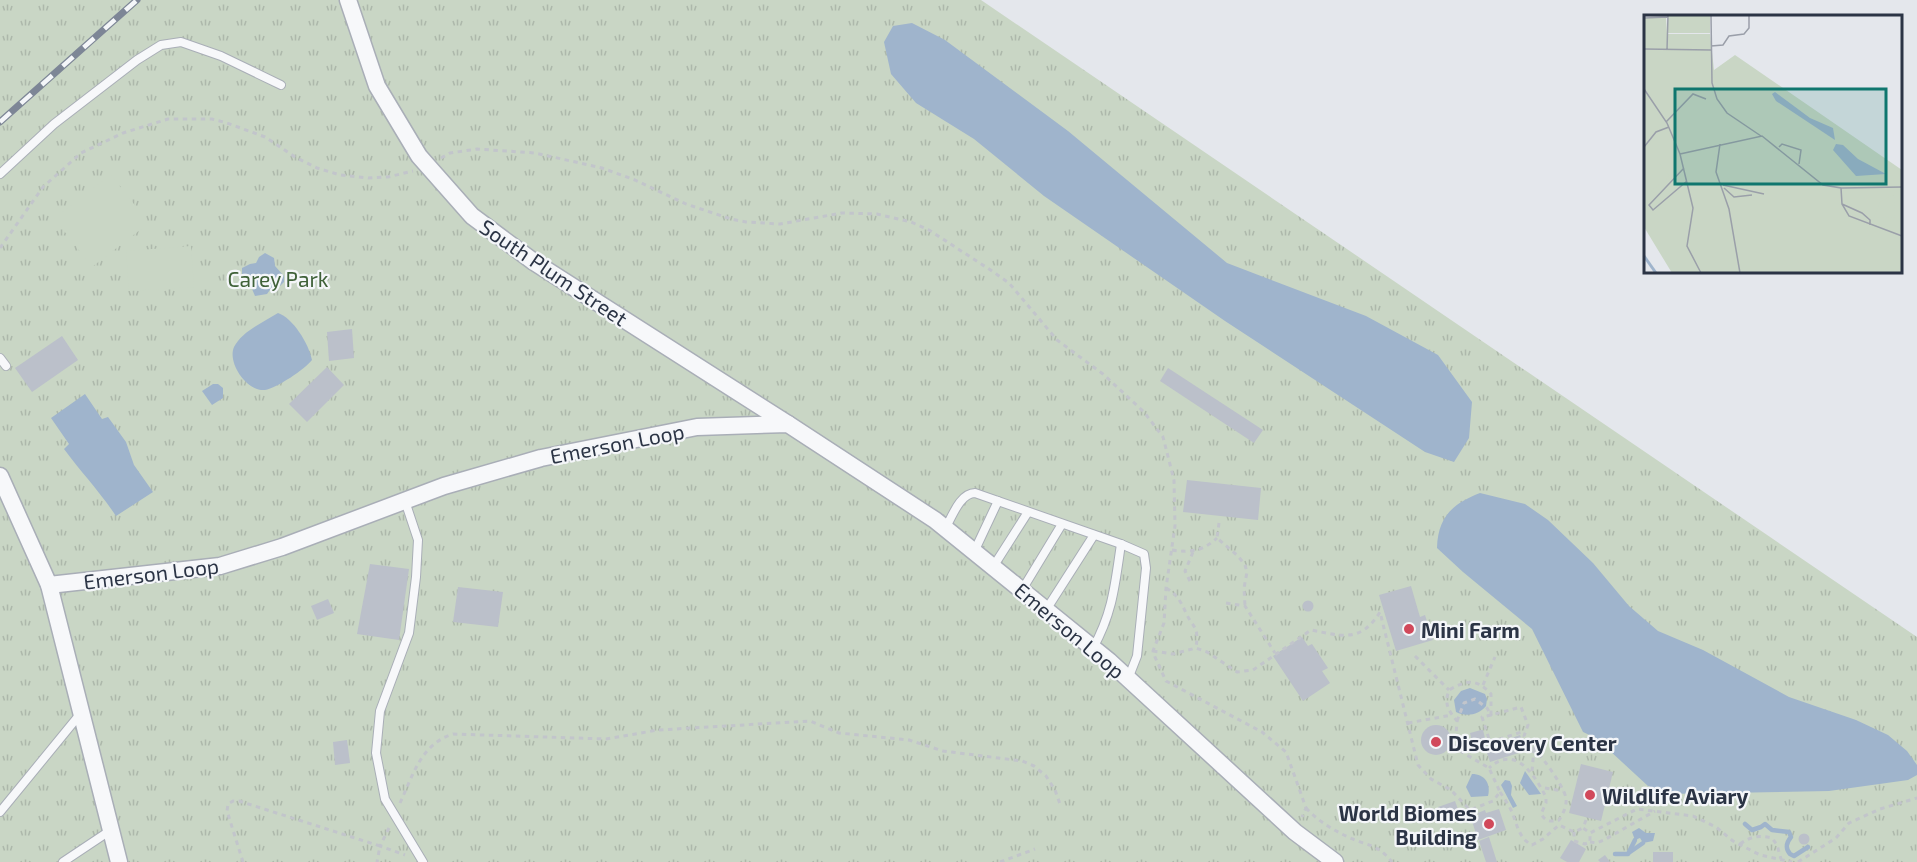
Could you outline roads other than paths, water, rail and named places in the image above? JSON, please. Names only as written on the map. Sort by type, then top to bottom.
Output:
[{"type":"street","name":"South Plum Street","points":[[348,0],[377,86],[426,166],[472,216],[534,262],[788,424]]},
{"type":"street","name":"Emerson Loop","points":[[49,585],[220,566],[282,547],[444,486],[552,456],[697,427],[788,424],[945,528],[1093,648],[1295,832],[1335,862]]},
{"type":"street","points":[[0,476],[49,585],[119,862]]},
{"type":"lane","points":[[0,174],[54,124],[137,60],[161,45],[181,42],[221,56],[281,85]]},
{"type":"lane","points":[[945,528],[964,497],[969,493],[975,493],[1144,554],[1146,568],[1137,656],[1128,679]]},
{"type":"lane","points":[[405,501],[418,540],[416,577],[409,633],[380,711],[376,753],[385,799],[422,861]]},
{"type":"lane","points":[[974,552],[998,501]]},
{"type":"lane","points":[[993,567],[1028,512]]},
{"type":"lane","points":[[1022,590],[1062,524]]},
{"type":"lane","points":[[1046,610],[1094,535]]},
{"type":"lane","points":[[1093,648],[1105,628],[1112,607],[1121,544]]},
{"type":"lane","points":[[0,812],[82,713]]},
{"type":"lane","points":[[63,862],[111,830]]},
{"type":"water","points":[[912,23],[945,40],[1068,131],[1227,263],[1366,316],[1438,355],[1472,402],[1469,438],[1454,462],[1425,452],[1225,321],[1044,196],[974,139],[916,103],[891,74],[884,42],[893,26]]},
{"type":"water","points":[[265,253],[274,258],[275,266],[284,276],[284,282],[280,286],[272,287],[267,294],[255,296],[252,282],[242,276],[242,268],[256,263]]},
{"type":"water","points":[[278,313],[289,320],[300,332],[312,360],[270,389],[258,389],[245,381],[236,368],[233,361],[234,347],[242,336]]},
{"type":"water","points":[[213,384],[218,384],[223,388],[223,398],[212,405],[202,391]]},
{"type":"water","points":[[85,394],[102,419],[108,417],[126,442],[134,465],[153,492],[116,516],[64,449],[69,444],[51,418]]},
{"type":"water","points":[[1480,493],[1525,504],[1548,520],[1593,563],[1629,606],[1658,631],[1703,650],[1789,697],[1856,720],[1888,735],[1907,751],[1917,765],[1917,775],[1908,780],[1829,791],[1668,794],[1648,786],[1596,738],[1583,732],[1532,629],[1437,548],[1440,528],[1448,513],[1470,497]]},
{"type":"water","points":[[1470,688],[1485,694],[1486,706],[1472,714],[1456,712],[1454,700],[1461,691]]},
{"type":"water","points":[[1525,771],[1541,794],[1529,795],[1520,783]]},
{"type":"water","points":[[1472,774],[1477,774],[1486,780],[1489,788],[1488,796],[1471,797],[1466,787]]},
{"type":"water","points":[[1505,780],[1510,781],[1512,786],[1511,795],[1517,806],[1513,808],[1501,785]]},
{"type":"water","points":[[1639,828],[1646,833],[1655,833],[1653,841],[1643,843],[1640,838],[1635,840],[1632,832]]},
{"type":"waterway","points":[[1745,824],[1752,830],[1765,824],[1772,830],[1789,832],[1791,837],[1787,848],[1794,856],[1808,847]]},
{"type":"waterway","points":[[1615,854],[1628,854],[1635,840]]},
{"type":"waterway","points":[[1630,852],[1643,843]]},
{"type":"railway","points":[[0,122],[137,0]]},
{"type":"place","name":"Mini Farm","points":[[1409,629]]},
{"type":"place","name":"Discovery Center","points":[[1436,742]]},
{"type":"place","name":"Wildlife Aviary","points":[[1590,795]]},
{"type":"place","name":"World Biomes Building","points":[[1489,824]]},
{"type":"park label","name":"Carey Park","points":[[278,278]]}]
